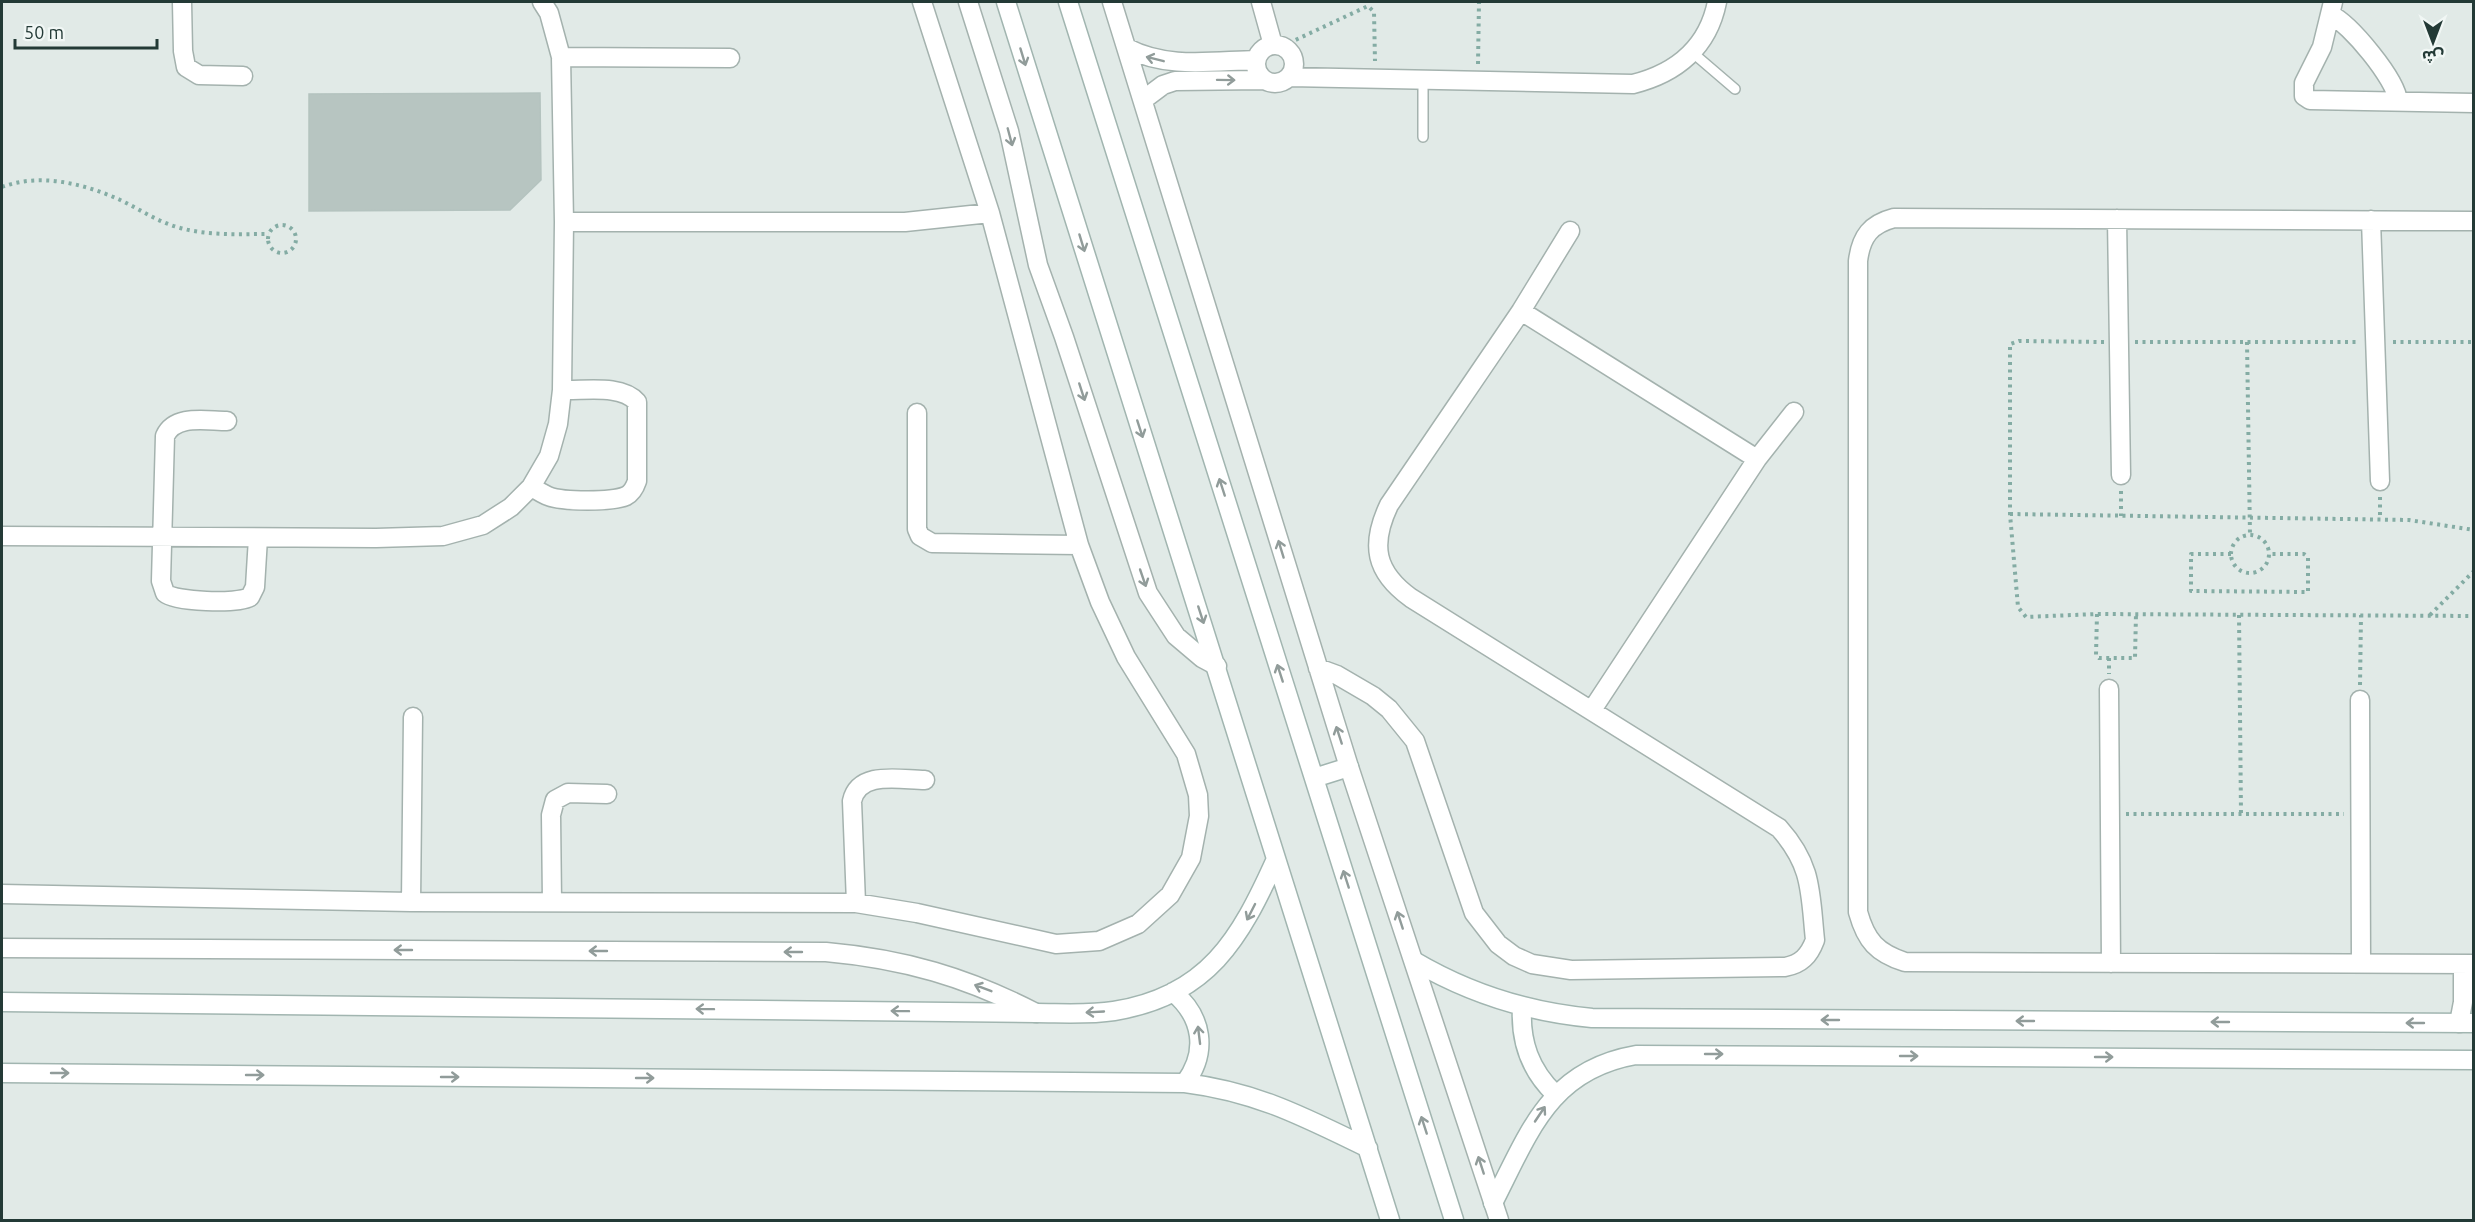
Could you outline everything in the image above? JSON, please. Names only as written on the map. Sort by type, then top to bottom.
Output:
[{"type":"street","points":[[182,2],[183,51],[186,67],[198,75],[243,76]]},
{"type":"street","points":[[2,536],[258,538],[443,536],[483,525],[511,507],[531,487],[549,456],[558,424],[562,390],[564,222],[561,57],[549,13],[542,2]]},
{"type":"street","points":[[2,894],[411,902],[856,903],[917,913],[1034,940],[1077,944],[1109,937],[1138,924],[1163,903],[1182,877],[1194,848],[1199,816],[1194,774],[1186,754],[1141,683],[1117,639],[1078,545],[990,213],[922,2]]},
{"type":"street","points":[[968,2],[1009,131],[1038,265],[1148,593],[1176,636],[1202,658],[1217,666]]},
{"type":"street","points":[[1006,2],[1390,1221]]},
{"type":"street","points":[[1068,2],[1454,1221]]},
{"type":"street","points":[[1112,2],[1349,767],[1496,1212]]},
{"type":"street","points":[[1261,2],[1278,45],[1290,51],[1294,60],[1294,69],[1290,77]]},
{"type":"street","points":[[1143,100],[1163,85],[1175,81],[1263,80],[1277,84],[1290,77],[1478,83],[1633,84],[1655,79],[1676,68],[1693,53],[1706,35],[1717,2]]},
{"type":"street","points":[[2332,8],[2391,81],[2398,101]]},
{"type":"street","points":[[2332,8],[2322,47],[2304,83],[2304,96],[2316,101],[2474,103]]},
{"type":"street","points":[[1263,80],[1258,75],[1255,60],[1262,50],[1278,45]]},
{"type":"street","points":[[1127,48],[1147,57],[1169,62],[1255,60]]},
{"type":"street","points":[[561,57],[730,58]]},
{"type":"street","points":[[564,222],[905,222],[990,213]]},
{"type":"street","points":[[1414,961],[1472,991],[1522,1007],[1563,1015],[1601,1018],[2466,1023],[2463,1002],[2468,964],[1905,962],[1884,955],[1863,930],[1858,912],[1857,261],[1859,245],[1867,232],[1879,222],[1894,218],[2474,221]]},
{"type":"street","points":[[2117,219],[2121,475]]},
{"type":"street","points":[[2371,220],[2380,481]]},
{"type":"street","points":[[1318,668],[1346,680],[1373,696],[1389,709],[1415,741],[1474,913],[1485,930],[1514,956],[1532,964],[1571,970],[1785,967],[1805,959],[1815,940],[1808,874],[1779,828],[1394,585],[1382,567],[1377,546],[1379,525],[1389,505],[1521,311],[1570,231]]},
{"type":"street","points":[[1521,311],[1757,459]]},
{"type":"street","points":[[531,487],[550,497],[594,499],[625,496],[633,490],[638,481],[637,402],[630,394],[620,392],[562,390]]},
{"type":"street","points":[[1592,710],[1757,459],[1794,412]]},
{"type":"street","points":[[917,413],[917,529],[926,540],[932,543],[1078,545]]},
{"type":"street","points":[[227,421],[182,421],[168,429],[165,436],[162,587],[169,597],[239,601],[250,597],[255,587],[258,538]]},
{"type":"street","points":[[2109,689],[2110,963]]},
{"type":"street","points":[[2360,700],[2361,963]]},
{"type":"street","points":[[411,902],[413,717]]},
{"type":"street","points":[[1314,778],[1349,767]]},
{"type":"street","points":[[856,903],[852,801],[857,787],[870,780],[926,780]]},
{"type":"street","points":[[552,902],[551,807],[555,800],[568,793],[607,794]]},
{"type":"street","points":[[2,1002],[1036,1013],[1112,1011],[1154,1001],[1173,992],[1209,968],[1237,937],[1276,859]]},
{"type":"street","points":[[2,948],[826,952],[891,960],[955,977],[996,993],[1036,1013]]},
{"type":"street","points":[[1173,992],[1189,1008],[1199,1029],[1197,1063],[1185,1083]]},
{"type":"street","points":[[1522,1007],[1522,1035],[1525,1048],[1537,1074],[1555,1094]]},
{"type":"street","points":[[1496,1212],[1533,1125],[1555,1094],[1569,1082],[1600,1064],[1618,1058],[1654,1054],[2474,1060]]},
{"type":"street","points":[[2,1073],[1185,1083],[1222,1088],[1267,1101],[1368,1148]]},
{"type":"lane","points":[[1693,53],[1735,89]]},
{"type":"lane","points":[[1423,81],[1423,137]]},
{"type":"path","points":[[1370,7],[1373,2]]},
{"type":"path","points":[[1478,83],[1479,2]]},
{"type":"path","points":[[1278,45],[1364,7],[1370,7]]},
{"type":"path","points":[[1370,7],[1374,12],[1375,80]]},
{"type":"path","points":[[2,187],[28,181],[59,181],[116,198],[158,219],[189,231],[226,235],[269,234],[278,225],[290,228],[294,232],[295,245],[286,253],[273,251],[267,240],[269,234]]},
{"type":"path","points":[[2474,342],[2019,341],[2010,344],[2010,514],[2018,607],[2026,617],[2097,614],[2474,616]]},
{"type":"path","points":[[2247,342],[2250,535]]},
{"type":"path","points":[[2121,475],[2121,516]]},
{"type":"path","points":[[2010,514],[2409,520],[2474,530]]},
{"type":"path","points":[[2250,535],[2263,541],[2269,554],[2263,568],[2250,573],[2236,568],[2231,554],[2236,541],[2250,535]]},
{"type":"path","points":[[2231,554],[2191,554],[2191,591],[2308,592],[2308,557],[2304,554],[2269,554]]},
{"type":"path","points":[[2429,616],[2474,571]]},
{"type":"path","points":[[2097,614],[2096,655],[2099,658],[2135,657],[2136,614]]},
{"type":"path","points":[[2239,615],[2241,814]]},
{"type":"path","points":[[2360,700],[2361,615]]},
{"type":"path","points":[[2110,814],[2359,813]]},
{"type":"building","points":[[540,93],[541,180],[510,210],[309,211],[309,94]]}]
